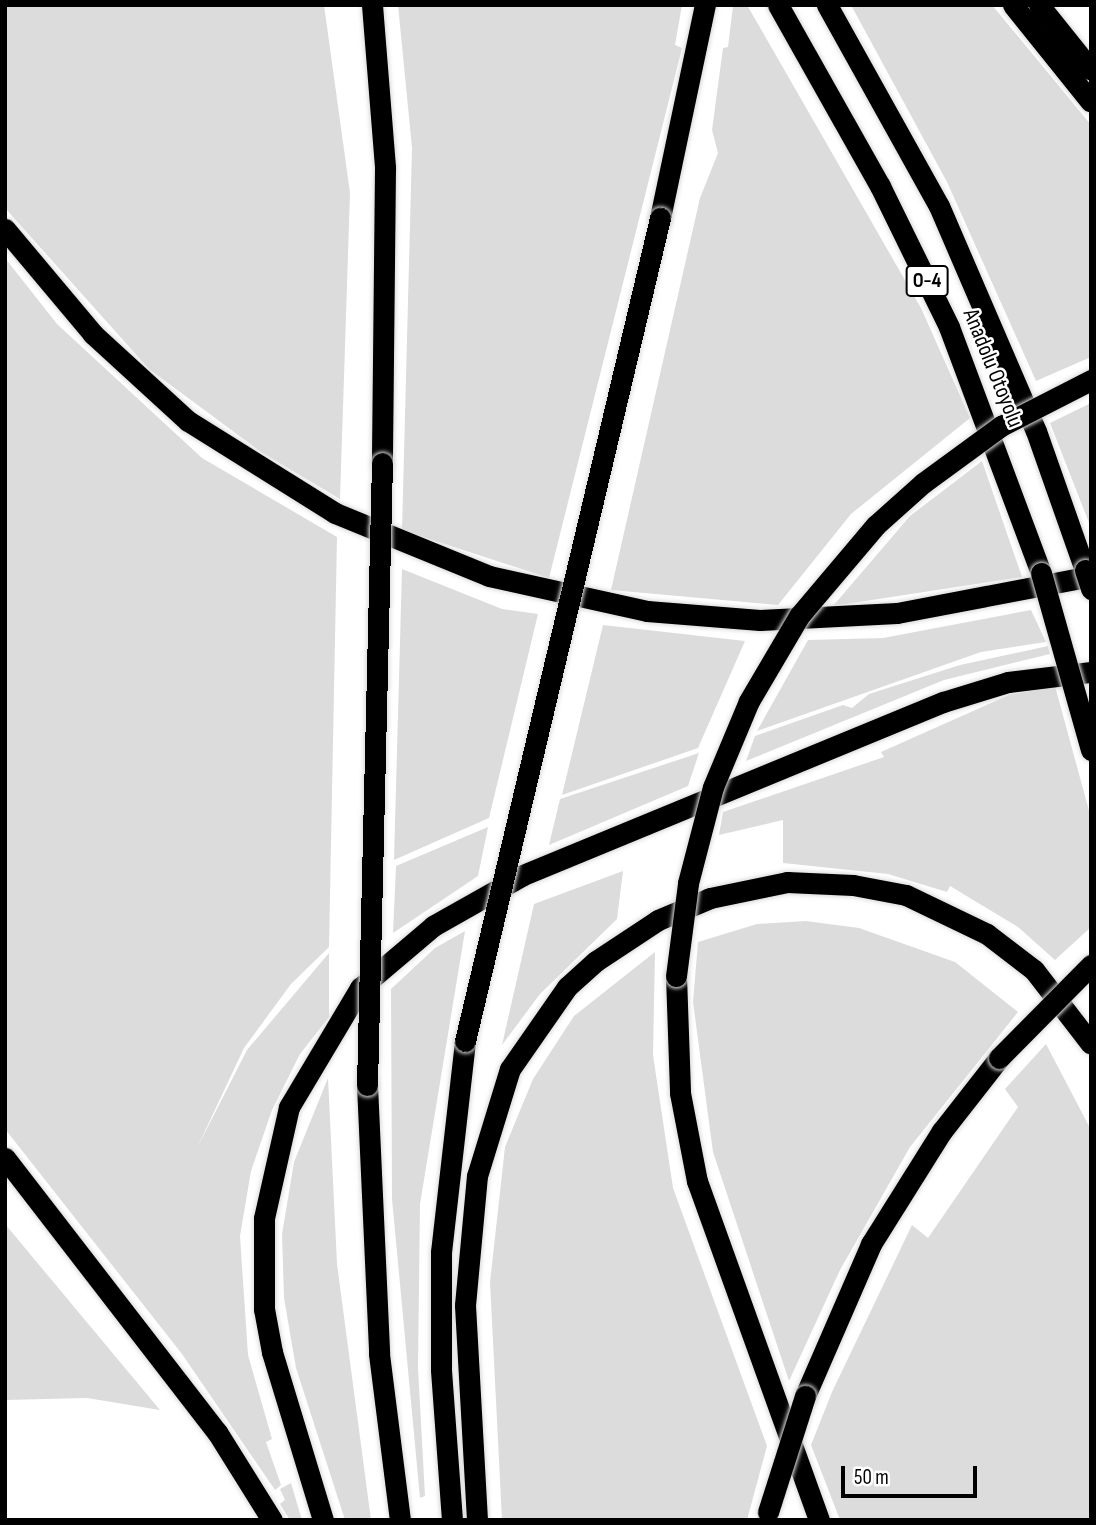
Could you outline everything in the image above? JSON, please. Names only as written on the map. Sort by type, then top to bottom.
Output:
[{"type":"highway","points":[[372,5],[385,168],[382,463],[367,1085],[379,1354],[400,1520]]},
{"type":"highway","points":[[452,1520],[441,1369],[441,1252],[465,1041],[660,218],[705,5]]},
{"type":"highway","name":"Anadolu Otoyolu","points":[[778,5],[938,304],[1041,573],[1091,750]]},
{"type":"highway","name":"Anadolu Otoyolu","points":[[827,5],[939,206],[1036,431],[1089,578]]},
{"type":"highway","points":[[1013,5],[1091,102]]},
{"type":"highway","points":[[1039,5],[1091,70]]},
{"type":"highway","points":[[5,229],[93,334],[188,421],[335,513],[489,576],[647,611],[760,620],[897,613],[1089,578]]},
{"type":"highway","points":[[819,1520],[696,1181],[680,1093],[676,976],[688,883],[713,787],[749,701],[799,616],[876,525],[923,482],[1001,426],[1091,380]]},
{"type":"highway","points":[[323,1520],[272,1352],[264,1309],[264,1218],[289,1107],[360,988],[433,926],[523,876],[943,702],[1008,682],[1091,672]]},
{"type":"highway","points":[[477,1520],[465,1305],[479,1164],[510,1069],[567,988],[596,961],[658,920],[710,898],[786,882],[853,885],[906,895],[987,934],[1034,970],[1091,1044]]},
{"type":"highway","points":[[767,1516],[805,1396],[871,1244],[942,1131],[999,1058],[1091,965]]},
{"type":"highway","points":[[5,1158],[157,1353],[272,1520]]},
{"type":"shaded area","points":[[5,5],[324,5],[350,193],[340,499],[261,452],[149,369],[5,208]]},
{"type":"shaded area","points":[[398,5],[682,5],[675,45],[682,48],[549,578],[402,530],[412,148]]},
{"type":"shaded area","points":[[747,5],[921,308],[970,418],[851,514],[778,605],[611,590],[700,198],[718,153],[712,130],[723,48],[728,47],[733,6]]},
{"type":"shaded area","points":[[851,5],[992,5],[1091,125],[1091,357],[1036,381],[947,182]]},
{"type":"shaded area","points":[[5,258],[57,324],[202,458],[337,537],[329,947],[291,984],[244,1048],[197,1148],[247,1050],[329,953],[329,1017],[300,1054],[272,1110],[251,1171],[240,1236],[248,1355],[272,1439],[266,1442],[281,1485],[275,1490],[182,1354],[5,1129]]},
{"type":"shaded area","points":[[1091,403],[1091,528],[1050,423]]},
{"type":"shaded area","points":[[982,461],[1022,577],[833,606],[910,516]]},
{"type":"shaded area","points":[[402,569],[502,609],[538,614],[489,818],[394,860]]},
{"type":"shaded area","points":[[1031,610],[1046,642],[981,652],[757,731],[808,640],[883,638]]},
{"type":"shaded area","points":[[603,625],[745,641],[698,748],[562,795]]},
{"type":"shaded area","points":[[1048,646],[1050,654],[944,680],[746,761],[755,736],[843,705],[852,708],[869,694],[960,665]]},
{"type":"shaded area","points":[[1055,686],[1091,818],[1091,927],[1055,960],[1018,927],[950,886],[947,892],[888,874],[783,863],[783,820],[719,835],[723,812],[884,757],[881,752],[1009,695]]},
{"type":"shaded area","points":[[699,753],[688,786],[549,845],[560,799]]},
{"type":"shaded area","points":[[488,827],[478,876],[393,933],[396,866]]},
{"type":"shaded area","points":[[623,871],[617,919],[540,994],[502,1045],[534,904]]},
{"type":"shaded area","points":[[806,921],[859,928],[955,962],[1018,1012],[910,1147],[840,1270],[789,1381],[713,1152],[693,1002],[698,942],[757,924]]},
{"type":"shaded area","points":[[465,931],[420,1204],[418,1368],[425,1496],[420,1498],[392,1199],[391,989],[435,948]]},
{"type":"shaded area","points":[[655,952],[653,1055],[673,1188],[767,1446],[747,1520],[502,1520],[490,1282],[505,1147],[533,1079],[574,1016]]},
{"type":"shaded area","points":[[1046,1044],[1091,1130],[1091,1520],[840,1520],[811,1445],[832,1392],[912,1225],[928,1238],[1018,1107],[1005,1089]]},
{"type":"shaded area","points":[[328,1078],[337,1264],[371,1520],[345,1520],[296,1368],[284,1298],[282,1234],[294,1162]]},
{"type":"shaded area","points":[[5,1224],[160,1410],[87,1398],[5,1400]]},
{"type":"shaded area","points":[[291,1483],[302,1520],[290,1520],[280,1504],[285,1500],[280,1489]]}]
